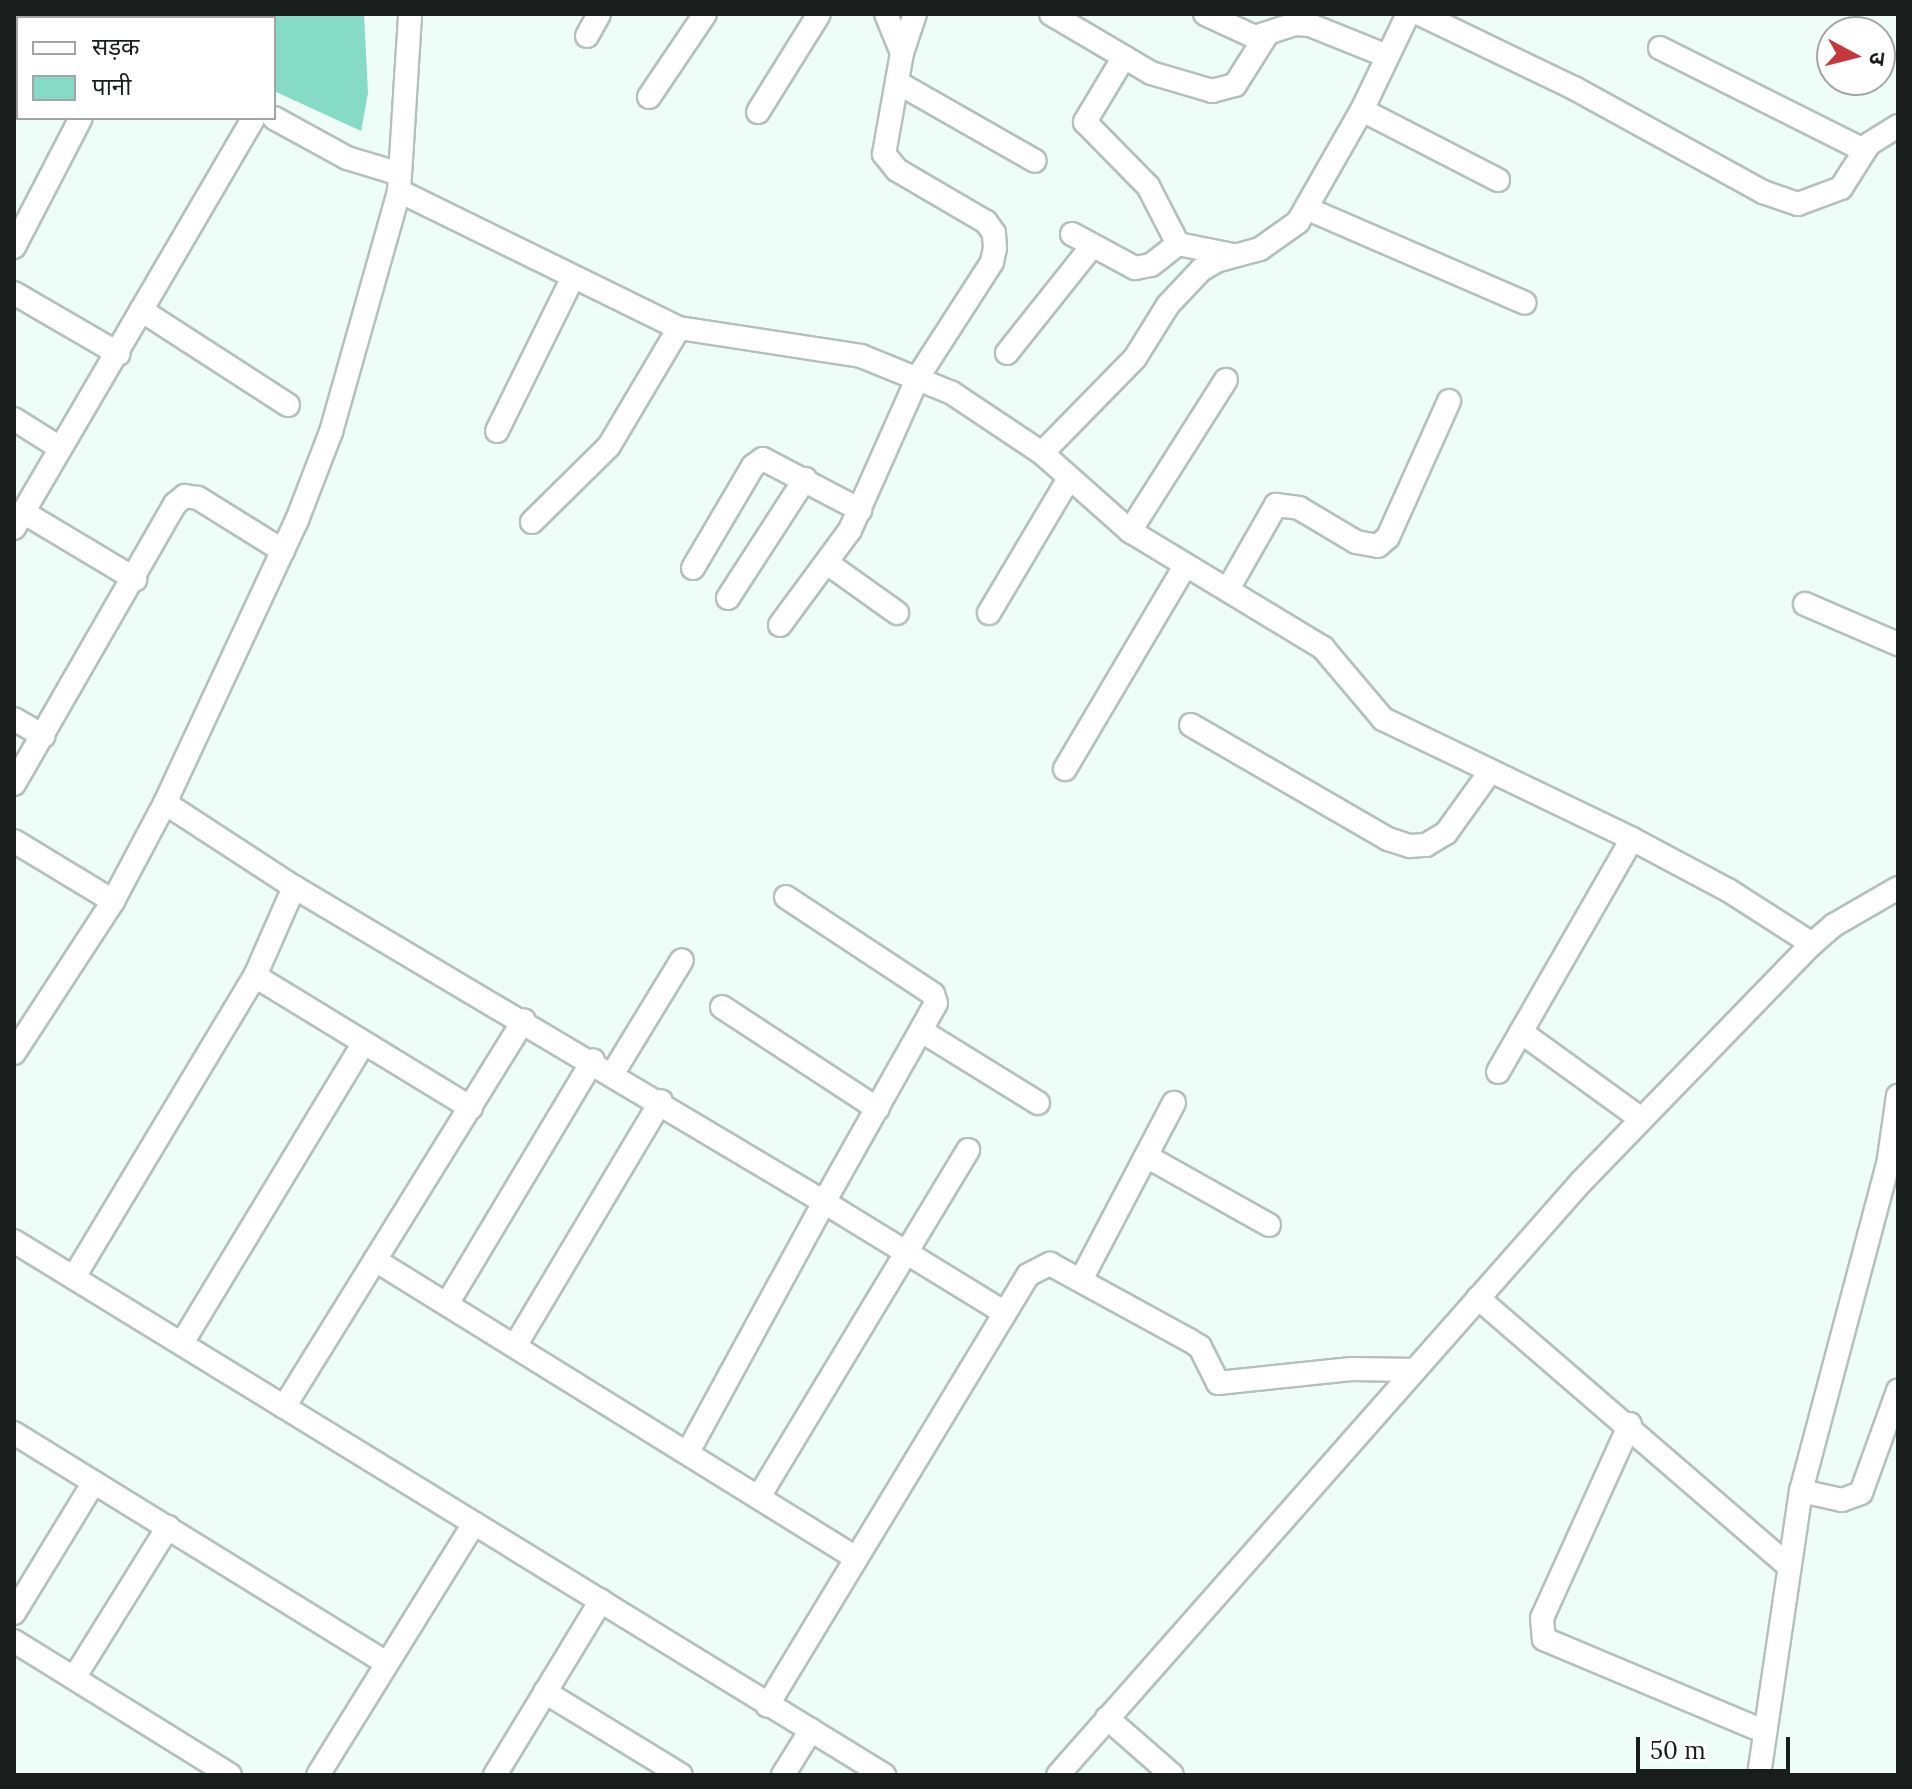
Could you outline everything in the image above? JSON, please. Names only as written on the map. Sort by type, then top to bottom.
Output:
[{"type":"street","points":[[14,1053],[24,1015],[113,901],[165,803],[283,551],[331,432],[399,182],[410,14]]},
{"type":"street","points":[[587,36],[599,14]]},
{"type":"street","points":[[649,97],[705,14]]},
{"type":"street","points":[[758,112],[819,14]]},
{"type":"street","points":[[886,14],[902,53]]},
{"type":"street","points":[[780,625],[827,563],[860,510],[918,377],[992,262],[995,248],[986,222],[897,170],[884,154],[900,84],[902,53],[915,14]]},
{"type":"street","points":[[1051,14],[1175,83],[1225,90],[1245,72],[1266,36]]},
{"type":"street","points":[[1205,14],[1241,34],[1266,36],[1295,24],[1310,25],[1387,56]]},
{"type":"street","points":[[1042,453],[1135,358],[1184,286],[1216,261],[1282,237],[1308,209],[1362,110],[1408,14]]},
{"type":"street","points":[[1420,14],[1574,88],[1781,199],[1798,204],[1832,194],[1849,181],[1864,150],[1898,126]]},
{"type":"street","points":[[1660,48],[1864,150]]},
{"type":"street","points":[[1124,57],[1085,122],[1142,178],[1178,244]]},
{"type":"street","points":[[900,84],[1035,161]]},
{"type":"street","points":[[1362,110],[1498,180]]},
{"type":"street","points":[[276,119],[399,182],[572,279],[679,328],[861,356],[952,393],[1042,453],[1068,480],[1130,531],[1323,648],[1383,719],[1632,839],[1728,890],[1812,944]]},
{"type":"street","points":[[14,247],[80,120]]},
{"type":"street","points":[[135,579],[18,520],[119,354],[141,310],[253,120]]},
{"type":"street","points":[[1308,209],[1525,303]]},
{"type":"street","points":[[1072,234],[1135,268],[1151,265],[1178,244],[1234,255]]},
{"type":"street","points":[[1007,353],[1092,246]]},
{"type":"street","points":[[497,431],[572,279]]},
{"type":"street","points":[[14,293],[119,354]]},
{"type":"street","points":[[141,310],[288,405]]},
{"type":"street","points":[[532,522],[609,446],[679,328]]},
{"type":"street","points":[[1130,531],[1226,380]]},
{"type":"street","points":[[1228,589],[1276,505],[1299,508],[1356,542],[1378,546],[1388,537],[1449,401]]},
{"type":"street","points":[[14,419],[60,448]]},
{"type":"street","points":[[693,568],[753,466],[763,459],[860,510]]},
{"type":"street","points":[[728,598],[805,479]]},
{"type":"street","points":[[989,613],[1068,480]]},
{"type":"street","points":[[14,784],[135,579],[175,504],[185,496],[198,498],[283,551]]},
{"type":"street","points":[[827,563],[897,613]]},
{"type":"street","points":[[1065,769],[1185,566]]},
{"type":"street","points":[[1805,604],[1898,644]]},
{"type":"street","points":[[14,719],[43,736]]},
{"type":"street","points":[[1191,725],[1388,839],[1410,846],[1426,845],[1446,833],[1490,772]]},
{"type":"street","points":[[165,803],[294,887],[593,1060],[1005,1313]]},
{"type":"street","points":[[1498,1072],[1632,839]]},
{"type":"street","points":[[14,841],[113,901]]},
{"type":"street","points":[[74,1277],[255,976],[294,887]]},
{"type":"street","points":[[1058,1775],[1478,1298],[1641,1119],[1812,944],[1834,925],[1898,888]]},
{"type":"street","points":[[689,1450],[824,1202],[923,1032],[936,1003],[933,994],[786,897]]},
{"type":"street","points":[[613,1073],[682,960]]},
{"type":"street","points":[[255,976],[471,1108]]},
{"type":"street","points":[[722,1007],[878,1109]]},
{"type":"street","points":[[284,1407],[524,1020]]},
{"type":"street","points":[[923,1032],[1038,1103]]},
{"type":"street","points":[[1521,1032],[1641,1119]]},
{"type":"street","points":[[182,1343],[364,1043]]},
{"type":"street","points":[[447,1304],[593,1060]]},
{"type":"street","points":[[1759,1775],[1786,1564],[1801,1491],[1888,1165],[1898,1096]]},
{"type":"street","points":[[515,1346],[661,1101]]},
{"type":"street","points":[[1082,1278],[1174,1103]]},
{"type":"street","points":[[760,1495],[968,1150]]},
{"type":"street","points":[[1146,1156],[1269,1225]]},
{"type":"street","points":[[14,1241],[884,1775]]},
{"type":"street","points":[[375,1260],[689,1450],[856,1558]]},
{"type":"street","points":[[767,1706],[1005,1313],[1039,1265],[1059,1266],[1200,1347],[1218,1383],[1351,1369],[1415,1370]]},
{"type":"street","points":[[1478,1298],[1630,1424],[1786,1564]]},
{"type":"street","points":[[1801,1491],[1842,1500],[1861,1493],[1898,1391]]},
{"type":"street","points":[[1630,1424],[1542,1618],[1544,1639],[1765,1732]]},
{"type":"street","points":[[14,1433],[387,1663]]},
{"type":"street","points":[[14,1613],[94,1482]]},
{"type":"street","points":[[318,1775],[474,1523]]},
{"type":"street","points":[[74,1678],[168,1527]]},
{"type":"street","points":[[504,1772],[545,1692],[601,1601]]},
{"type":"street","points":[[14,1641],[230,1775]]},
{"type":"street","points":[[545,1692],[681,1775]]},
{"type":"street","points":[[1107,1718],[1172,1775]]},
{"type":"street","points":[[783,1775],[811,1730]]},
{"type":"water","points":[[364,14],[368,93],[361,131],[276,92],[276,16],[148,16]]}]
